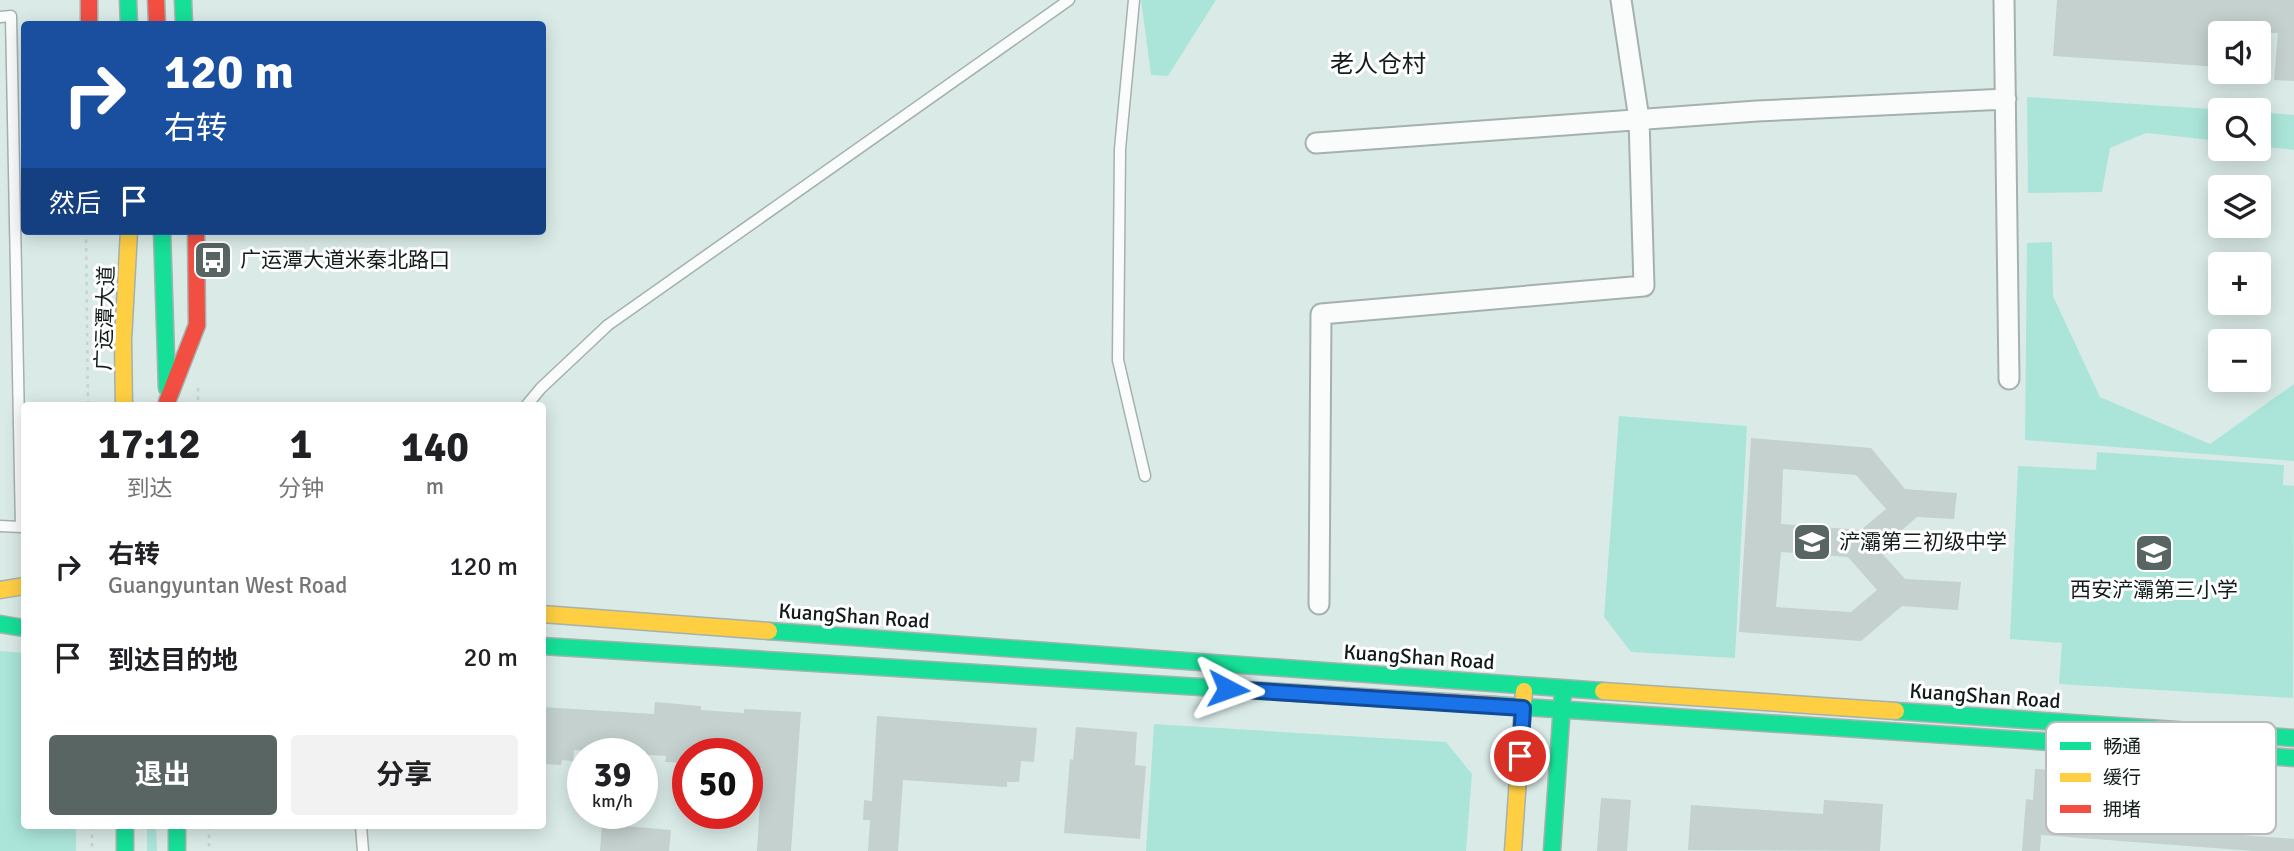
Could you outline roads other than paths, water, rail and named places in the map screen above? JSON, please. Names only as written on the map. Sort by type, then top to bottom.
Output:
[{"type":"main road","points":[[89,0],[89,21]]},
{"type":"main road","points":[[128,0],[129,21]]},
{"type":"main road","points":[[156,0],[157,21]]},
{"type":"main road","points":[[183,0],[184,21]]},
{"type":"main road","name":"广运潭大道","points":[[124,402],[122,340],[129,235]]},
{"type":"main road","points":[[162,235],[167,402]]},
{"type":"main road","points":[[168,402],[197,325],[196,235]]},
{"type":"main road","points":[[0,590],[21,589]]},
{"type":"main road","name":"KuangShan Road","points":[[546,614],[1278,669],[2060,722]]},
{"type":"main road","points":[[0,621],[21,619]]},
{"type":"main road","points":[[0,621],[21,627]]},
{"type":"main road","name":"KuangShan Road","points":[[546,646],[2046,741]]},
{"type":"main road","points":[[1513,851],[1524,684]]},
{"type":"main road","points":[[1552,851],[1563,688]]},
{"type":"main road","name":"KuangShan Road","points":[[2276,737],[2294,738]]},
{"type":"main road","name":"KuangShan Road","points":[[2276,757],[2294,758]]},
{"type":"main road","points":[[125,829],[125,851]]},
{"type":"street","points":[[1319,604],[1321,313],[1644,286],[1639,119],[1621,0]]},
{"type":"street","points":[[2004,0],[2009,379]]},
{"type":"street","points":[[1316,143],[1639,119],[2006,99]]},
{"type":"lane","points":[[529,402],[608,325],[1069,0]]},
{"type":"lane","points":[[1134,0],[1120,149],[1118,360],[1145,476]]},
{"type":"lane","points":[[0,17],[11,16],[21,527],[0,526]]},
{"type":"lane","points":[[360,829],[363,851]]},
{"type":"place","name":"广运潭大道米秦北路口","points":[[213,260]]},
{"type":"place","name":"浐灞第三初级中学","points":[[1812,542]]},
{"type":"place","name":"西安浐灞第三小学","points":[[2154,553]]},
{"type":"district","name":"老人仓村","points":[[1378,64]]}]
